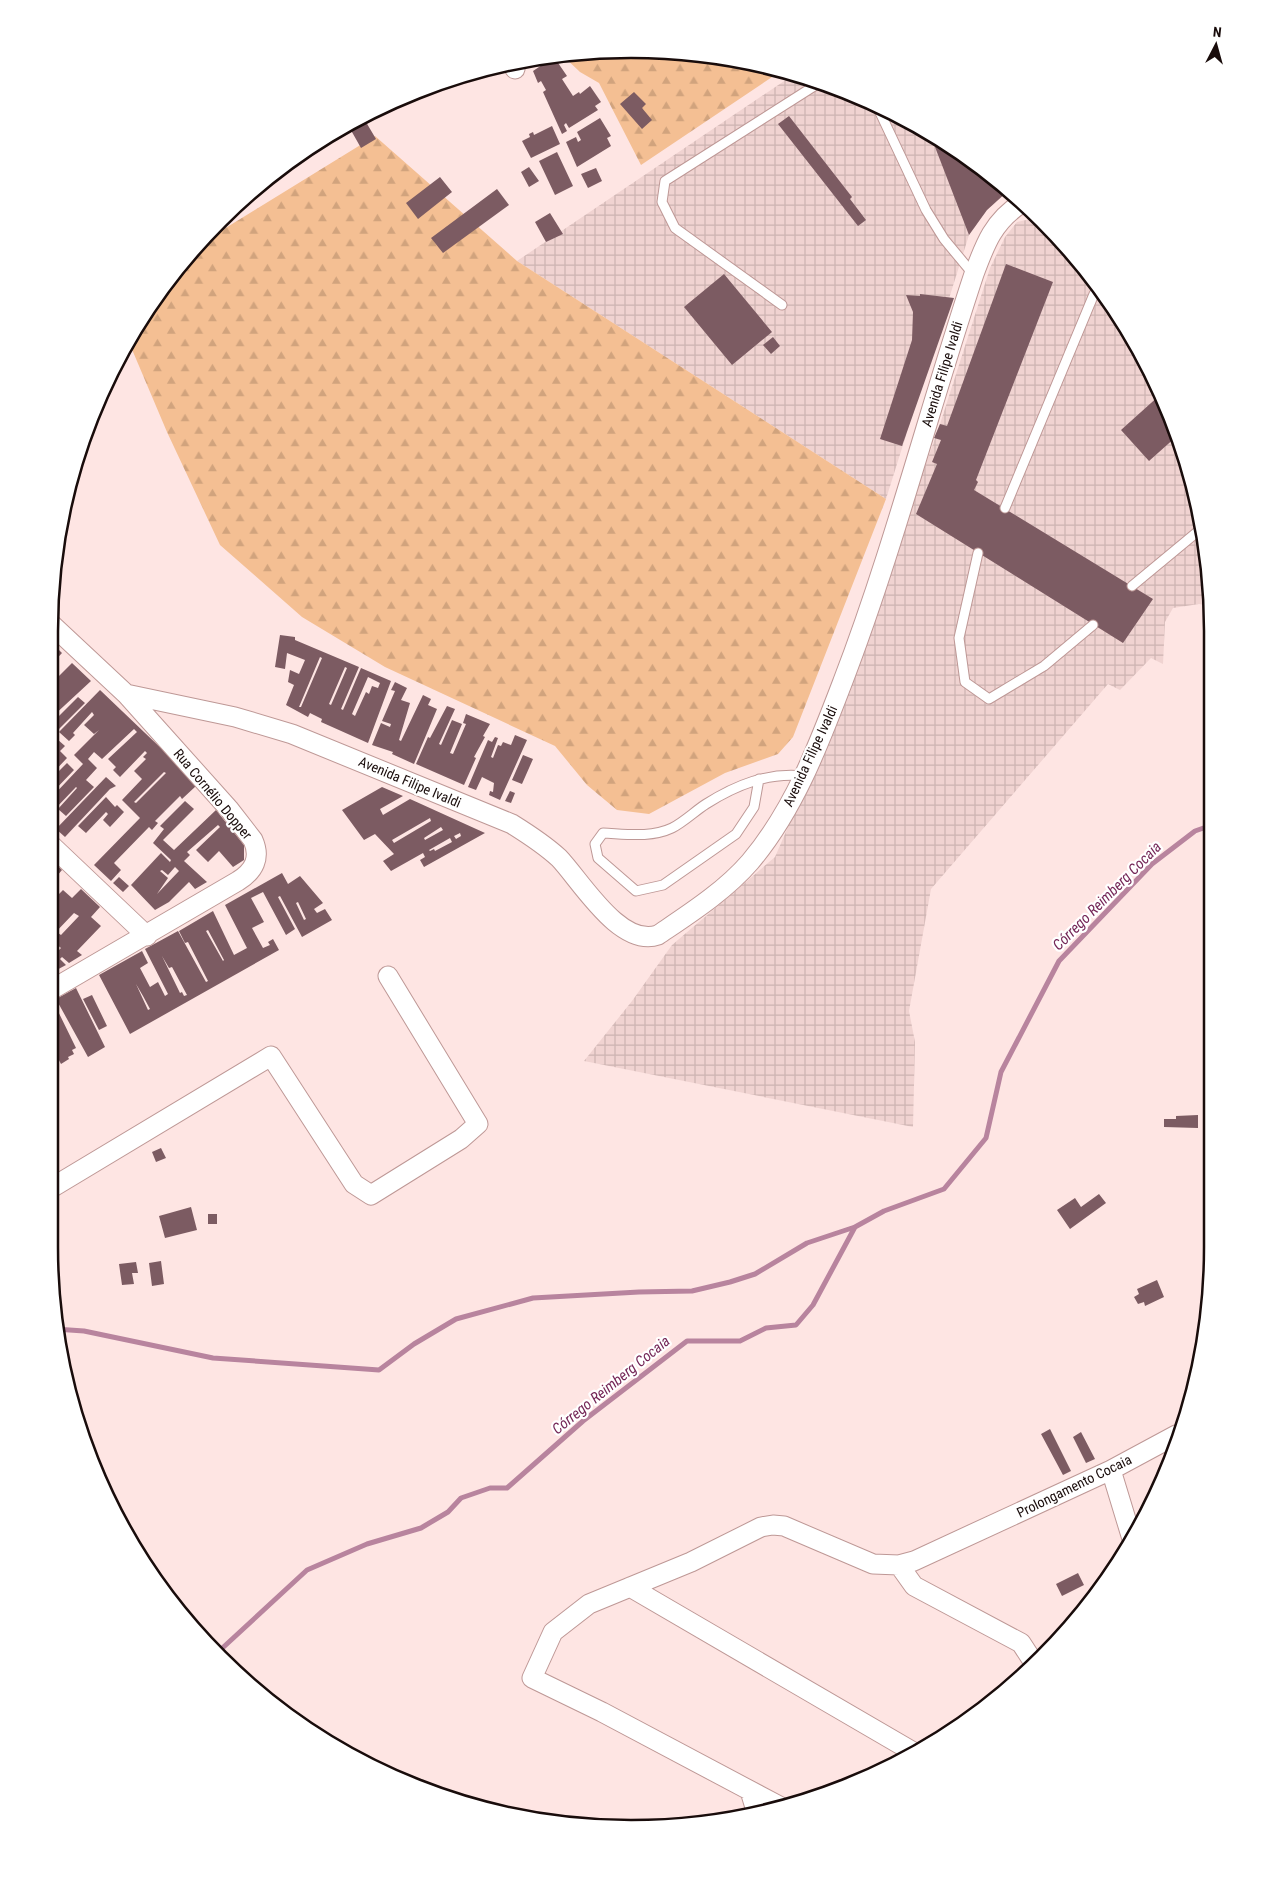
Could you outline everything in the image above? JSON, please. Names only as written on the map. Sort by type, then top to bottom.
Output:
[{"type":"street","name":"Avenida Filipe Ivaldi","points":[[126,694],[234,717],[292,734],[512,824],[526,832],[558,858],[598,906],[619,926],[644,936],[658,935],[740,873],[770,834],[804,776],[819,743],[865,622],[974,274],[988,236],[998,222],[1016,207]]},
{"type":"street","name":"Rua Cornélio Dopper","points":[[58,630],[126,694],[229,810],[253,840],[257,849],[257,859],[249,874],[147,936],[58,986]]},
{"type":"street","points":[[58,852],[147,936]]},
{"type":"street","points":[[58,1184],[271,1056],[354,1184],[371,1195],[461,1139],[478,1124],[388,976]]},
{"type":"street","name":"Prolongamento Cocaia","points":[[899,1565],[914,1561],[973,1535],[1111,1470],[1170,1438]]},
{"type":"street","points":[[1111,1470],[1129,1529]]},
{"type":"street","points":[[770,1802],[602,1712],[532,1678],[553,1632],[589,1604],[690,1562],[761,1527],[773,1525],[784,1526],[873,1564],[899,1565],[914,1586],[1020,1643],[1030,1658]]},
{"type":"street","points":[[630,1587],[907,1748]]},
{"type":"street","points":[[750,1791],[754,1805]]},
{"type":"lane","points":[[782,305],[675,228],[662,202],[665,182],[812,87]]},
{"type":"lane","points":[[882,116],[926,210],[944,239],[974,274]]},
{"type":"lane","points":[[1005,508],[1094,294]]},
{"type":"lane","points":[[1132,586],[1195,534]]},
{"type":"lane","points":[[978,553],[959,638],[965,682],[989,699],[1044,666],[1093,625]]},
{"type":"lane","points":[[759,779],[754,807],[736,834],[664,885],[636,891],[598,858],[595,844],[603,833],[647,835],[671,828],[707,803],[744,783],[759,779],[786,774],[804,776]]},
{"type":"shaded area","points":[[787,79],[850,101],[917,134],[949,154],[1003,196],[987,210],[969,235],[886,499],[517,261]]},
{"type":"shaded area","points":[[1029,219],[1085,282],[1127,344],[1144,377],[1160,411],[1184,482],[1199,556],[1203,604],[1173,608],[1165,622],[1163,664],[1151,658],[1120,690],[1108,684],[931,889],[909,1011],[915,1042],[913,1127],[584,1061],[632,1001],[672,945],[775,857],[840,707],[940,424],[990,268],[1005,237],[1017,222]]},
{"type":"green space","points":[[630,58],[668,59],[705,62],[774,76],[641,165],[599,83],[580,72],[568,61]]},
{"type":"green space","points":[[375,136],[517,261],[886,499],[793,737],[778,754],[725,773],[649,814],[617,810],[587,785],[555,746],[385,667],[302,617],[220,545],[167,432],[132,349],[154,312],[176,282],[218,232]]},
{"type":"building","points":[[557,62],[567,76],[562,79],[573,96],[579,92],[580,94],[590,86],[601,102],[595,106],[598,110],[569,128],[566,123],[564,125],[567,131],[562,134],[543,92],[546,90],[541,81],[538,83],[533,71],[543,65]]},
{"type":"building","points":[[634,92],[646,104],[642,108],[652,120],[642,129],[620,104]]},
{"type":"building","points":[[789,116],[852,197],[850,199],[866,220],[858,226],[778,124]]},
{"type":"building","points":[[600,118],[611,136],[607,138],[611,146],[577,167],[566,142],[576,137],[578,142],[581,140],[577,132]]},
{"type":"building","points":[[366,123],[376,139],[361,148],[351,130]]},
{"type":"building","points":[[552,126],[560,144],[531,158],[522,141],[530,137],[529,134],[533,132],[534,135]]},
{"type":"building","points":[[934,145],[979,176],[1003,196],[987,210],[969,235]]},
{"type":"building","points":[[557,152],[573,186],[555,195],[539,161]]},
{"type":"building","points":[[529,167],[539,181],[529,187],[521,172]]},
{"type":"building","points":[[596,168],[602,181],[588,188],[581,174]]},
{"type":"building","points":[[440,177],[452,192],[418,219],[406,203]]},
{"type":"building","points":[[497,189],[509,205],[443,253],[431,238]]},
{"type":"building","points":[[550,213],[563,234],[546,242],[535,222]]},
{"type":"building","points":[[1006,264],[1053,282],[976,480],[978,482],[974,490],[1153,599],[1123,643],[916,514],[937,464],[932,462],[941,440],[934,438],[940,424],[947,426]]},
{"type":"building","points":[[724,274],[772,332],[732,365],[684,307]]},
{"type":"building","points":[[920,294],[954,298],[902,446],[880,439],[912,340],[913,312],[906,295],[920,296]]},
{"type":"building","points":[[773,337],[780,346],[771,354],[763,345]]},
{"type":"building","points":[[1155,400],[1171,441],[1149,461],[1121,430]]},
{"type":"building","points":[[280,635],[295,637],[295,640],[359,667],[341,709],[343,710],[361,668],[391,681],[368,743],[321,722],[322,719],[310,713],[308,717],[286,705],[294,685],[288,682],[290,670],[299,674],[305,660],[287,653],[285,669],[275,667]],"holes":[[[320,657],[322,658],[301,707],[299,707]],[[345,667],[347,668],[331,705],[329,704]],[[368,677],[380,683],[378,688],[372,686],[369,694],[366,692],[355,716],[352,714]]]},
{"type":"building","points":[[58,649],[62,653],[58,657]]},
{"type":"building","points":[[72,663],[91,681],[58,712],[58,677]]},
{"type":"building","points":[[395,682],[407,688],[401,700],[410,703],[399,740],[401,741],[423,695],[431,699],[428,705],[437,709],[414,764],[392,754],[393,752],[372,745],[381,723],[390,727],[391,724],[382,721],[395,691],[391,690]]},
{"type":"building","points":[[100,690],[166,753],[196,786],[182,799],[180,796],[155,821],[158,823],[152,830],[149,827],[114,863],[121,870],[111,881],[94,865],[140,818],[122,800],[142,779],[134,771],[146,759],[143,757],[147,753],[145,751],[120,777],[113,770],[116,767],[108,759],[137,732],[134,729],[102,759],[94,752],[88,759],[97,768],[86,780],[94,787],[66,816],[58,809],[77,788],[58,806],[58,791],[83,764],[74,755],[99,730],[94,734],[84,725],[94,715],[92,712],[73,733],[75,735],[69,741],[59,732]],"holes":[[[164,772],[166,773],[136,803],[134,802]]]},
{"type":"building","points":[[78,697],[85,703],[58,730],[58,717]]},
{"type":"building","points":[[447,706],[455,709],[439,744],[441,745],[452,720],[462,724],[450,753],[453,754],[466,724],[463,723],[466,714],[490,724],[474,757],[476,758],[464,785],[416,764],[428,737],[430,738]]},
{"type":"building","points":[[515,735],[527,740],[500,800],[489,795],[490,791],[493,792],[494,783],[482,777],[476,790],[468,787],[488,740],[492,742],[495,737],[498,738],[491,757],[493,758],[498,745],[501,746],[503,742],[511,745]]},
{"type":"building","points":[[58,740],[65,746],[60,751],[67,758],[58,768]]},
{"type":"building","points":[[523,755],[533,759],[522,784],[512,780]]},
{"type":"building","points":[[67,763],[74,770],[58,787],[58,772]]},
{"type":"building","points":[[106,777],[116,786],[110,789],[65,837],[58,831],[58,827]]},
{"type":"building","points":[[382,787],[403,796],[380,809],[383,815],[410,799],[485,833],[424,867],[420,860],[425,857],[423,853],[391,871],[383,861],[394,854],[375,834],[364,840],[342,810]],"holes":[[[430,818],[431,821],[394,843],[392,840]],[[441,827],[443,830],[425,840],[424,838]],[[460,833],[461,836],[456,839],[454,836]],[[450,838],[452,842],[435,851],[434,849],[429,850]]]},
{"type":"building","points":[[510,791],[515,793],[511,803],[505,801]]},
{"type":"building","points":[[106,797],[115,807],[117,805],[124,812],[110,827],[103,820],[108,814],[106,812],[86,833],[78,826]]},
{"type":"building","points":[[185,801],[194,809],[163,840],[174,850],[216,810],[244,845],[244,860],[233,867],[219,851],[208,862],[196,850],[220,827],[218,825],[187,852],[190,855],[184,861],[207,882],[195,889],[189,882],[169,902],[155,910],[131,885],[161,853],[170,862],[171,860],[153,843],[164,829],[160,826]],"holes":[[[175,867],[179,871],[157,894],[168,878],[160,871],[162,870],[168,875]]]},
{"type":"building","points":[[58,866],[62,870],[58,875]]},
{"type":"building","points":[[282,873],[288,884],[300,876],[323,903],[314,909],[317,913],[325,909],[332,920],[302,937],[280,896],[278,897],[295,929],[286,935],[263,892],[251,898],[264,922],[252,928],[263,948],[270,945],[268,942],[273,939],[279,950],[130,1034],[99,975],[142,951],[148,963],[140,968],[150,987],[158,982],[165,996],[168,994],[145,949],[178,931],[206,982],[208,981],[188,942],[185,943],[179,931],[213,911],[234,955],[247,948],[225,905]],"holes":[[[298,902],[306,919],[304,920],[296,903]],[[208,930],[223,961],[206,931]],[[162,956],[169,968],[172,967],[187,995],[184,996],[182,992],[180,993]],[[136,984],[150,1009],[148,1010]]]},
{"type":"building","points":[[119,877],[129,886],[123,892],[113,883]]},
{"type":"building","points":[[81,889],[100,907],[91,917],[101,926],[77,951],[82,955],[69,963],[62,957],[60,959],[66,965],[58,969],[58,951],[61,948],[58,946],[58,933],[61,935],[79,916],[74,913],[58,930],[58,895],[63,890],[72,898]]},
{"type":"building","points":[[76,988],[105,1047],[88,1057],[58,1003],[58,998]]},
{"type":"building","points":[[92,995],[107,1026],[99,1030],[83,999]]},
{"type":"building","points":[[58,1011],[76,1048],[72,1050],[74,1054],[61,1064],[58,1058]]},
{"type":"building","points":[[1198,1115],[1198,1128],[1164,1127],[1164,1119],[1176,1119],[1176,1116]]},
{"type":"building","points":[[161,1148],[166,1158],[156,1162],[152,1152]]},
{"type":"building","points":[[1099,1194],[1106,1203],[1070,1229],[1057,1210],[1075,1198],[1081,1207]]},
{"type":"building","points":[[191,1207],[197,1230],[165,1238],[159,1216]]},
{"type":"building","points":[[208,1214],[217,1214],[217,1224],[208,1224]]},
{"type":"building","points":[[161,1261],[164,1284],[152,1286],[149,1263]]},
{"type":"building","points":[[136,1262],[138,1273],[132,1273],[134,1284],[122,1285],[119,1264]]},
{"type":"building","points":[[1157,1280],[1164,1297],[1145,1306],[1144,1302],[1138,1304],[1134,1297],[1139,1294],[1137,1289]]},
{"type":"building","points":[[1050,1429],[1071,1471],[1063,1475],[1041,1434]]},
{"type":"building","points":[[1081,1432],[1095,1459],[1086,1463],[1073,1437]]},
{"type":"building","points":[[1078,1573],[1084,1585],[1062,1596],[1056,1584]]},
{"type":"waterway","name":"Córrego Reimberg Cocaia","points":[[222,1649],[307,1570],[367,1544],[421,1528],[448,1512],[461,1498],[490,1488],[507,1488],[583,1421],[687,1341],[740,1341],[766,1328],[796,1325],[813,1305],[855,1227],[884,1211],[944,1189],[986,1138],[1001,1072],[1059,961],[1152,864],[1195,831],[1204,828]]},
{"type":"waterway","points":[[64,1330],[84,1331],[213,1358],[379,1370],[414,1344],[456,1319],[533,1298],[692,1291],[755,1274],[807,1243],[855,1227]]}]
